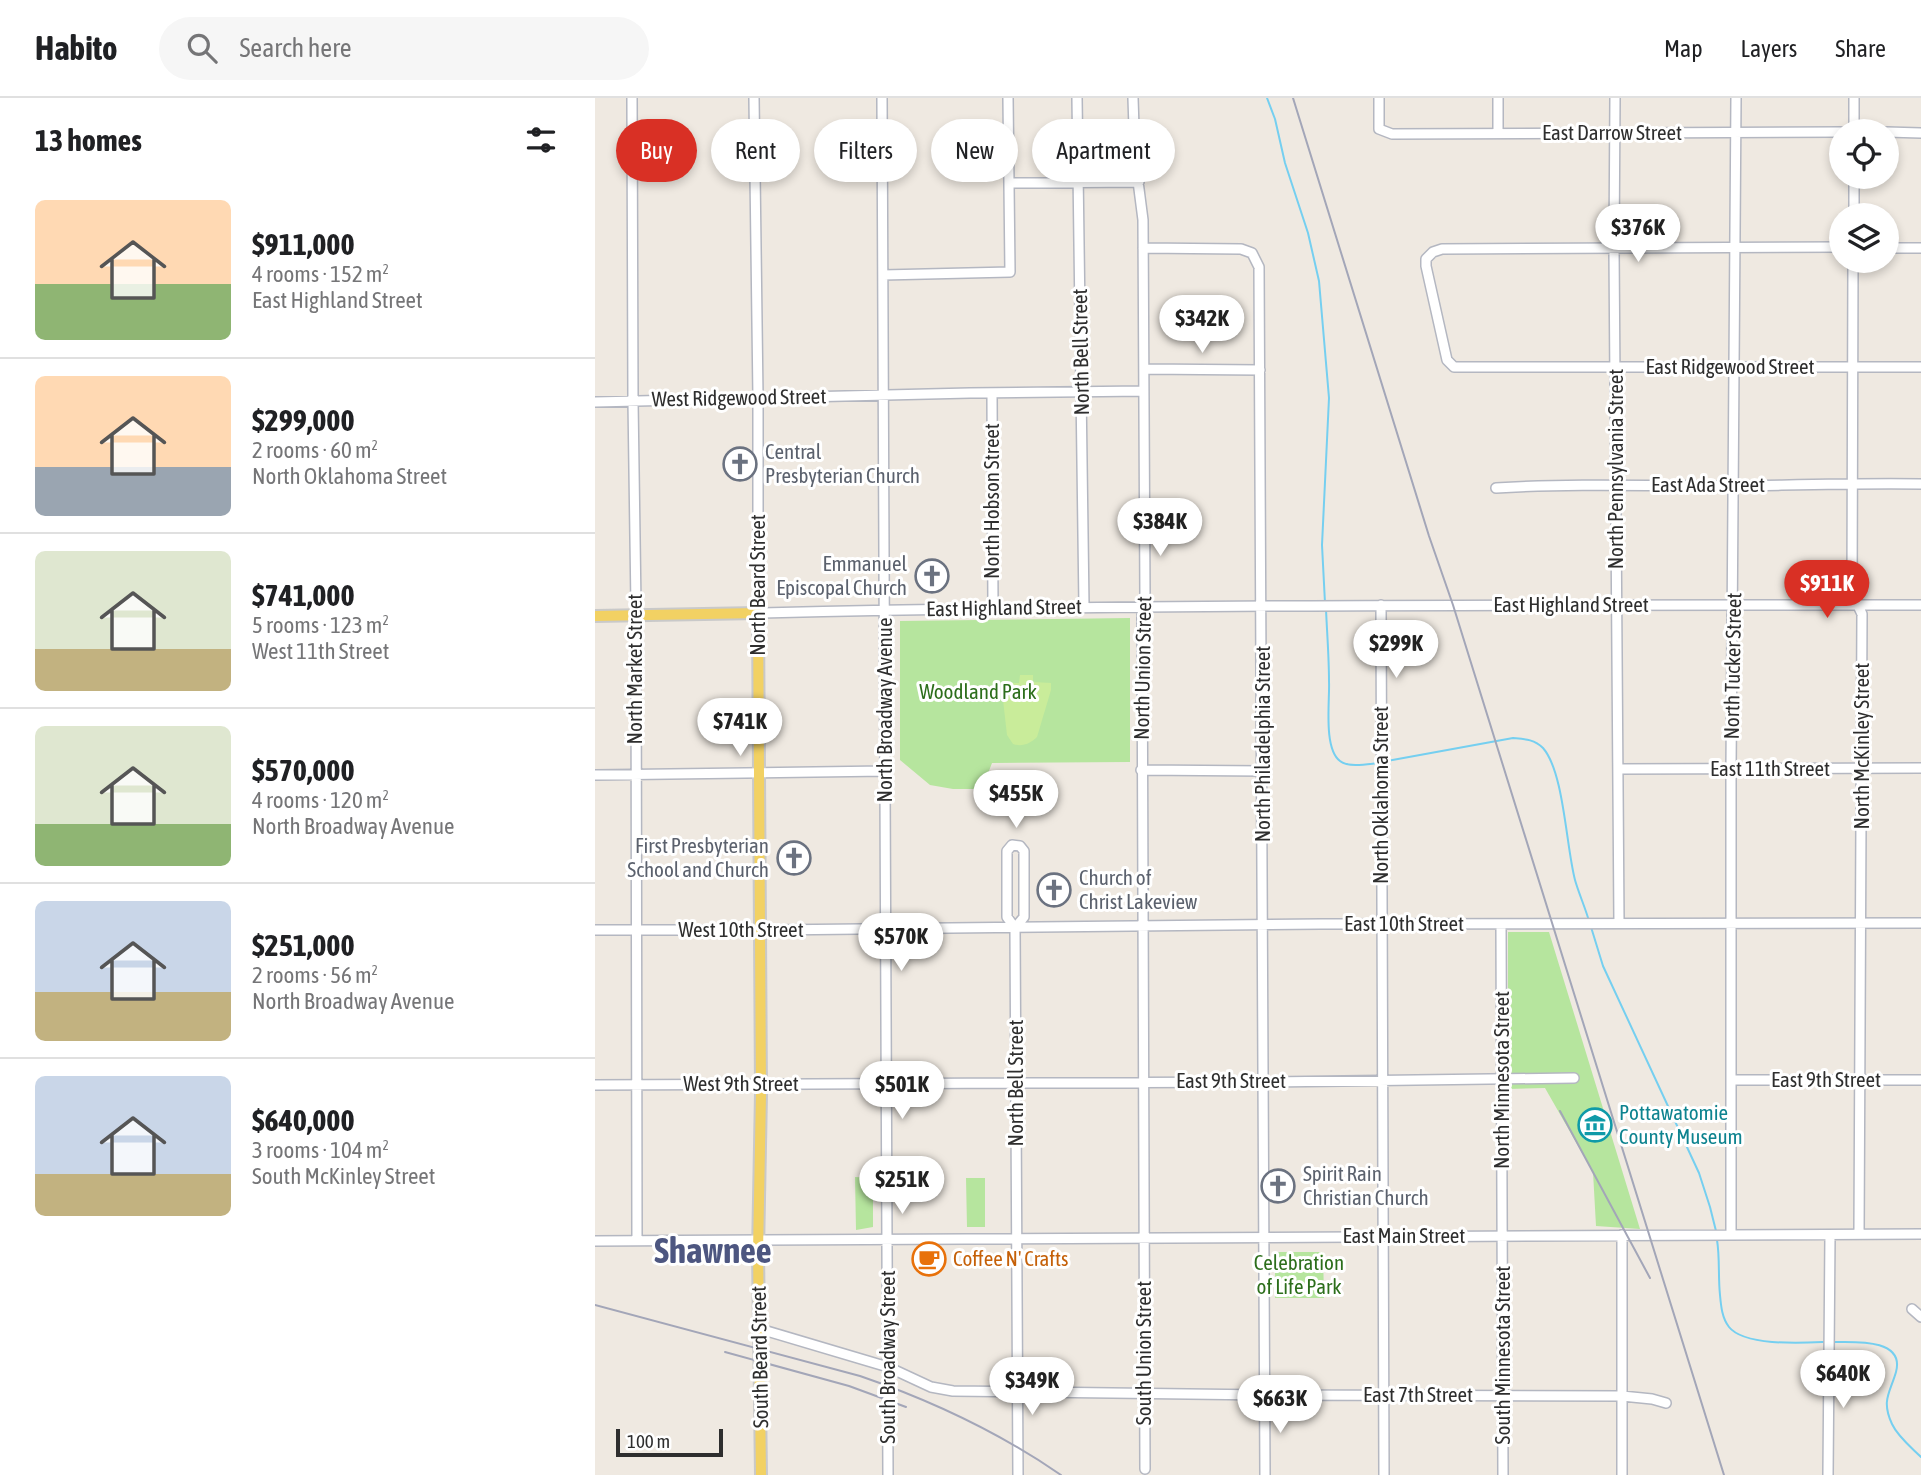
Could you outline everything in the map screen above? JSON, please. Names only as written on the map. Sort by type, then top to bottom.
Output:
[{"type":"main road","points":[[595,616],[758,613]]},
{"type":"main road","name":"North Beard Street","points":[[758,613],[761,1084],[758,1240]]},
{"type":"main road","name":"South Beard Street","points":[[758,1240],[761,1475]]},
{"type":"street","name":"North Market Street","points":[[632,98],[637,1240]]},
{"type":"street","name":"North Beard Street","points":[[754,98],[758,613]]},
{"type":"street","name":"North Broadway Avenue","points":[[882,98],[888,1239]]},
{"type":"street","points":[[883,275],[1010,272],[1008,98]]},
{"type":"street","name":"North Bell Street","points":[[1077,98],[1084,607]]},
{"type":"street","name":"North Union Street","points":[[1133,98],[1134,119]]},
{"type":"street","name":"East Darrow Street","points":[[1378,98],[1380,129],[1392,134],[1829,132]]},
{"type":"street","points":[[1498,98],[1498,133]]},
{"type":"street","name":"North Pennsylvania Street","points":[[1615,98],[1619,923]]},
{"type":"street","name":"North Tucker Street","points":[[1729,1234],[1736,98]]},
{"type":"street","points":[[1854,98],[1854,119]]},
{"type":"street","points":[[1899,132],[1921,132]]},
{"type":"street","points":[[1009,183],[1139,182]]},
{"type":"street","name":"North Union Street","points":[[1139,182],[1143,220],[1145,598],[1142,616],[1141,770],[1143,1238]]},
{"type":"street","points":[[1615,249],[1829,247]]},
{"type":"street","name":"North Philadelphia Street","points":[[1143,248],[1241,249],[1252,253],[1259,267],[1265,1475]]},
{"type":"street","points":[[1899,248],[1921,248]]},
{"type":"street","name":"East Ridgewood Street","points":[[1615,249],[1442,249],[1433,252],[1426,258],[1427,275],[1447,360],[1454,367],[1921,367]]},
{"type":"street","name":"North McKinley Street","points":[[1853,273],[1852,593],[1862,614],[1859,1234]]},
{"type":"street","points":[[1144,369],[1260,370]]},
{"type":"street","points":[[883,395],[1144,391]]},
{"type":"street","name":"North Hobson Street","points":[[992,393],[993,608]]},
{"type":"street","name":"West Ridgewood Street","points":[[595,402],[883,395]]},
{"type":"street","name":"East Ada Street","points":[[1496,488],[1532,485],[1921,484]]},
{"type":"street","name":"East Highland Street","points":[[758,613],[1381,605],[1921,606]]},
{"type":"street","name":"North Oklahoma Street","points":[[1381,605],[1384,1475]]},
{"type":"street","name":"East 11th Street","points":[[1618,769],[1921,768]]},
{"type":"street","points":[[1141,770],[1263,771]]},
{"type":"street","points":[[595,775],[885,771]]},
{"type":"street","name":"North Bell Street","points":[[1015,928],[1024,917],[1024,851],[1020,846],[1012,845],[1007,851],[1007,917],[1015,928],[1018,1475]]},
{"type":"street","name":"East 10th Street","points":[[886,929],[1382,924],[1921,923]]},
{"type":"street","name":"North Minnesota Street","points":[[1501,924],[1502,1236]]},
{"type":"street","name":"West 10th Street","points":[[595,930],[886,929]]},
{"type":"street","name":"East 9th Street","points":[[887,1083],[1574,1078]]},
{"type":"street","name":"East 9th Street","points":[[1732,1080],[1921,1080]]},
{"type":"street","name":"West 9th Street","points":[[595,1085],[887,1083]]},
{"type":"street","name":"East Main Street","points":[[595,1241],[1921,1234]]},
{"type":"street","points":[[1622,1235],[1622,1475]]},
{"type":"street","points":[[1828,1475],[1830,1235]]},
{"type":"street","name":"South Minnesota Street","points":[[1502,1236],[1503,1475]]},
{"type":"street","name":"South Union Street","points":[[1143,1238],[1145,1469]]},
{"type":"street","name":"South Broadway Street","points":[[888,1239],[888,1475]]},
{"type":"street","points":[[1912,1309],[1921,1317]]},
{"type":"street","name":"East 7th Street","points":[[760,1329],[888,1367],[931,1387],[953,1391],[1622,1396],[1661,1400],[1666,1403]]},
{"type":"green space","name":"Woodland Park","points":[[1130,618],[1130,762],[992,763],[982,789],[953,789],[930,785],[900,760],[900,621]]},
{"type":"green space","points":[[1020,675],[1033,675],[1033,682],[1051,683],[1051,690],[1037,737],[1020,745],[1013,744],[1007,735],[1002,683],[1019,683]]},
{"type":"green space","points":[[1508,932],[1549,932],[1640,1229],[1596,1226],[1593,1172],[1545,1088],[1508,1089]]},
{"type":"green space","points":[[855,1177],[873,1178],[873,1227],[856,1230]]},
{"type":"green space","points":[[966,1178],[985,1178],[985,1227],[967,1227]]},
{"type":"green space","name":"Celebration of Life Park","points":[[1275,1252],[1323,1252],[1324,1298],[1275,1298]]},
{"type":"waterway","points":[[1267,98],[1308,233],[1319,281],[1329,398],[1322,545],[1325,603]]},
{"type":"waterway","points":[[1326,609],[1331,746],[1335,755],[1344,763],[1378,763]]},
{"type":"waterway","points":[[1387,761],[1513,738],[1540,745],[1556,774],[1575,880],[1589,921]]},
{"type":"waterway","points":[[1591,927],[1603,966],[1699,1173],[1716,1231]]},
{"type":"waterway","points":[[1717,1240],[1721,1303],[1723,1316],[1729,1327],[1747,1338],[1788,1343],[1824,1342]]},
{"type":"waterway","points":[[1833,1342],[1876,1344],[1893,1353],[1897,1361],[1896,1372],[1887,1409],[1898,1433],[1921,1457]]},
{"type":"railway","points":[[1293,98],[1724,1475]]},
{"type":"railway","points":[[1560,1111],[1650,1278]]},
{"type":"railway","points":[[595,1305],[886,1385],[989,1432],[1061,1475]]},
{"type":"railway","points":[[725,1352],[849,1386],[906,1407]]},
{"type":"place","name":"Central Presbyterian Church","points":[[740,464]]},
{"type":"place","name":"Emmanuel Episcopal Church","points":[[932,576]]},
{"type":"place","name":"First Presbyterian School and Church","points":[[794,858]]},
{"type":"place","name":"Church of Christ Lakeview","points":[[1054,890]]},
{"type":"place","name":"Pottawatomie County Museum","points":[[1595,1125]]},
{"type":"place","name":"Spirit Rain Christian Church","points":[[1278,1186]]},
{"type":"place","name":"Coffee N' Crafts","points":[[929,1259]]},
{"type":"district","name":"Shawnee","points":[[713,1251]]}]
